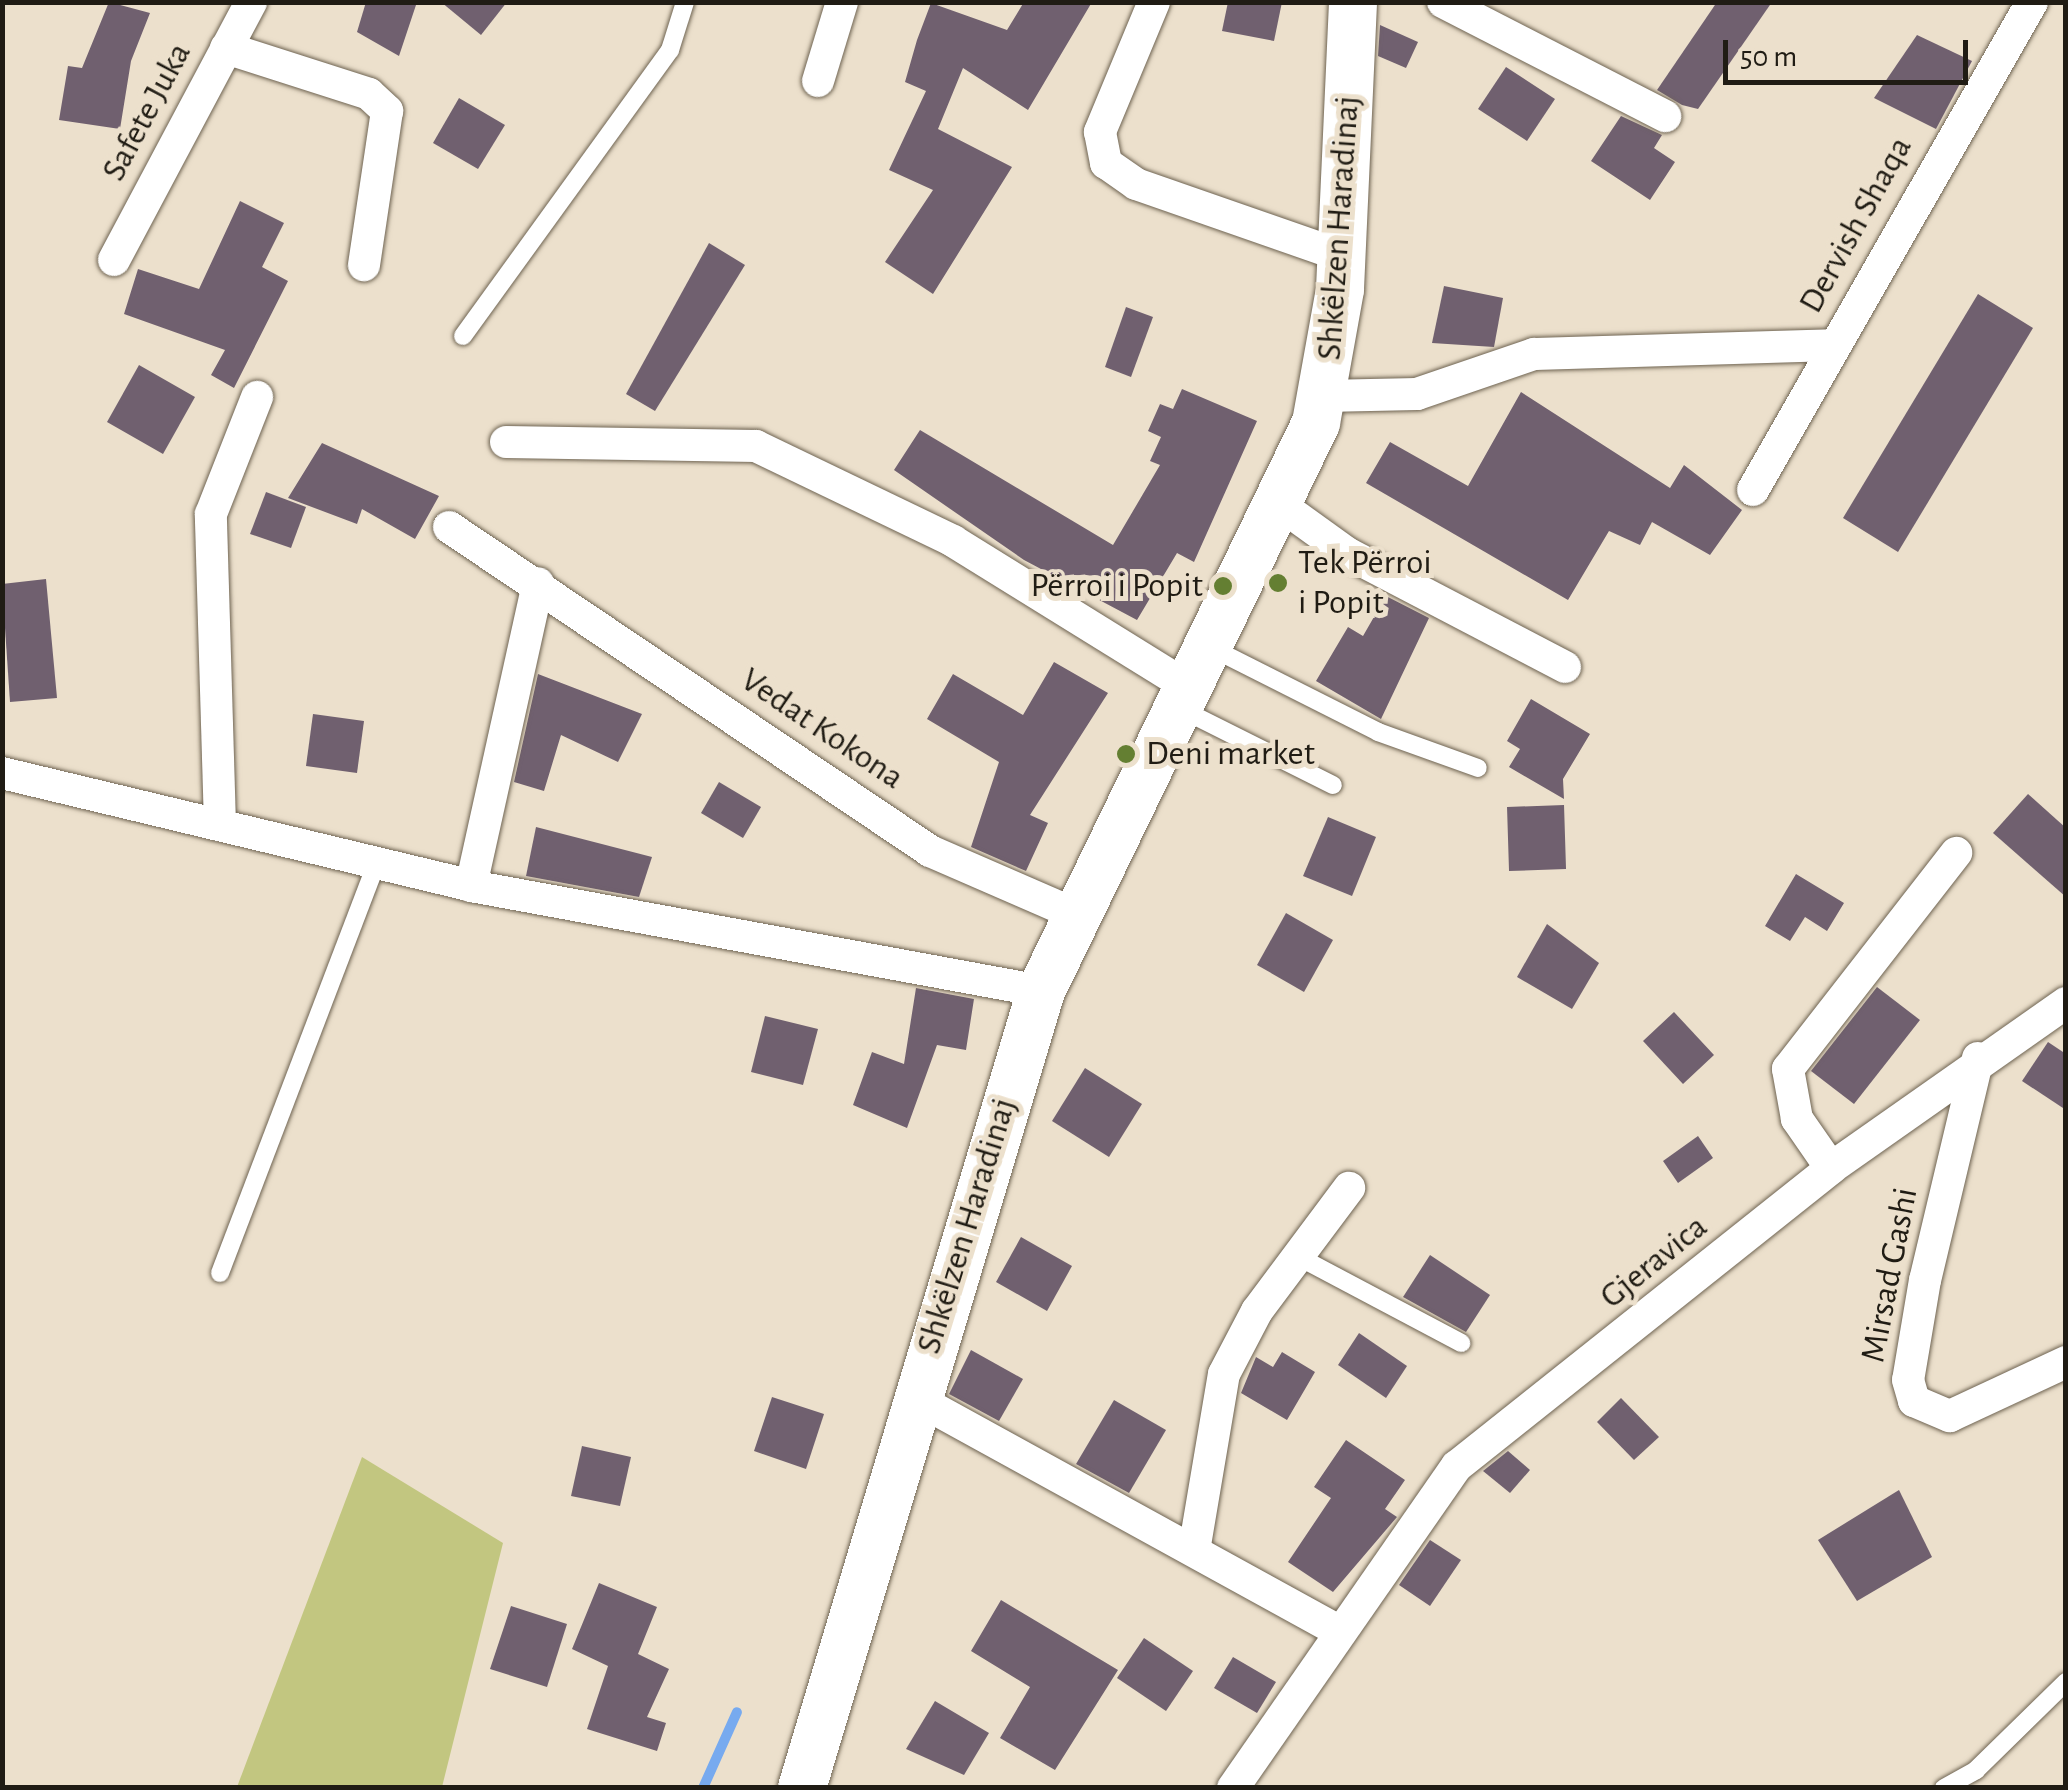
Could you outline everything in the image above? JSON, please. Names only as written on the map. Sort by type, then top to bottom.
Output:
[{"type":"street","name":"Safete Juka","points":[[114,260],[251,2]]},
{"type":"street","points":[[818,81],[842,2]]},
{"type":"street","points":[[1154,2],[1100,132],[1106,163],[1136,184],[1340,255]]},
{"type":"street","name":"Shkëlzen Haradinaj","points":[[802,1788],[915,1398],[1041,991],[1188,679],[1279,504],[1324,396],[1340,255],[1353,2]]},
{"type":"street","points":[[1443,2],[1665,116]]},
{"type":"street","name":"Dervish Shaqa","points":[[1753,490],[2032,2]]},
{"type":"street","points":[[226,48],[369,94],[387,110],[364,265]]},
{"type":"street","points":[[1324,396],[1417,394],[1534,354],[1834,345]]},
{"type":"street","points":[[220,824],[211,514],[257,397]]},
{"type":"street","points":[[506,442],[756,446],[953,541],[1188,679]]},
{"type":"street","points":[[1279,504],[1348,553],[1565,667]]},
{"type":"street","name":"Vedat Kokona","points":[[450,527],[930,851],[1076,914]]},
{"type":"street","points":[[471,886],[538,583]]},
{"type":"street","points":[[3,769],[471,886],[1041,991]]},
{"type":"street","points":[[1831,1168],[1797,1120],[1788,1070],[1956,853]]},
{"type":"street","name":"Gjeravica","points":[[1233,1788],[1457,1466],[1831,1168],[1978,1058],[2066,1003]]},
{"type":"street","name":"Mirsad Gashi","points":[[1978,1058],[1926,1280],[1908,1380],[1914,1401],[1950,1416],[2066,1362]]},
{"type":"street","points":[[1194,1545],[1224,1374],[1298,1256],[1350,1188]]},
{"type":"street","points":[[915,1398],[1194,1545],[1339,1631]]},
{"type":"lane","points":[[464,336],[670,50],[685,2]]},
{"type":"lane","points":[[1188,679],[1378,732],[1478,768]]},
{"type":"lane","points":[[1188,679],[1333,786]]},
{"type":"lane","points":[[220,1273],[376,865]]},
{"type":"lane","points":[[1298,1256],[1462,1343]]},
{"type":"lane","points":[[1944,1788],[2066,1682]]},
{"type":"green space","points":[[362,1457],[503,1543],[442,1787],[237,1787]]},
{"type":"building","points":[[109,2],[150,13],[131,61],[120,129],[59,120],[68,66],[82,68]]},
{"type":"building","points":[[366,2],[417,2],[399,56],[357,32]]},
{"type":"building","points":[[441,2],[507,2],[481,35]]},
{"type":"building","points":[[1024,2],[1092,2],[1028,110],[963,68],[938,129],[1012,167],[933,294],[885,262],[933,190],[889,170],[926,91],[905,82],[917,40],[931,3],[1007,30]]},
{"type":"building","points":[[1228,2],[1282,2],[1274,41],[1222,31]]},
{"type":"building","points":[[1717,2],[1772,2],[1698,109],[1682,105],[1657,90]]},
{"type":"building","points":[[1380,25],[1418,42],[1406,68],[1378,56]]},
{"type":"building","points":[[1917,35],[1972,61],[1936,129],[1874,98]]},
{"type":"building","points":[[1506,67],[1555,99],[1527,141],[1478,109]]},
{"type":"building","points":[[459,98],[505,125],[478,169],[433,143]]},
{"type":"building","points":[[1621,116],[1662,135],[1654,148],[1675,162],[1650,200],[1591,161]]},
{"type":"building","points":[[240,201],[284,223],[262,267],[288,281],[234,388],[211,375],[225,350],[124,314],[138,269],[199,289]]},
{"type":"building","points":[[709,243],[745,265],[655,411],[626,394]]},
{"type":"building","points":[[1444,286],[1503,298],[1494,347],[1432,343]]},
{"type":"building","points":[[1978,294],[2033,328],[1898,552],[1843,518]]},
{"type":"building","points":[[1126,307],[1153,317],[1131,377],[1105,367]]},
{"type":"building","points":[[139,365],[195,397],[163,454],[107,422]]},
{"type":"building","points":[[1182,389],[1257,421],[1194,562],[1177,553],[1137,620],[1024,560],[894,470],[920,430],[1113,545],[1160,465],[1150,461],[1161,437],[1148,431],[1160,404],[1173,409]]},
{"type":"building","points":[[1521,392],[1670,488],[1684,465],[1742,510],[1710,555],[1652,522],[1640,545],[1609,531],[1568,600],[1366,483],[1390,442],[1468,486]]},
{"type":"building","points":[[322,443],[439,496],[415,539],[362,509],[357,524],[288,498]]},
{"type":"building","points":[[266,492],[306,507],[291,548],[250,534]]},
{"type":"building","points":[[46,579],[57,698],[10,702],[2,584]]},
{"type":"building","points":[[1386,596],[1429,618],[1381,719],[1316,681],[1348,627],[1363,636]]},
{"type":"building","points":[[1054,662],[1108,693],[1030,815],[1048,823],[1026,871],[971,847],[999,762],[927,719],[953,674],[1023,715]]},
{"type":"building","points":[[538,674],[642,714],[618,762],[561,735],[544,791],[514,782]]},
{"type":"building","points":[[1531,699],[1590,734],[1563,779],[1564,799],[1509,767],[1520,749],[1507,741]]},
{"type":"building","points":[[313,714],[364,721],[357,773],[306,766]]},
{"type":"building","points":[[719,782],[761,807],[743,838],[701,813]]},
{"type":"building","points":[[2028,794],[2066,828],[2066,897],[1993,833]]},
{"type":"building","points":[[1564,805],[1566,869],[1509,871],[1507,807]]},
{"type":"building","points":[[1328,817],[1376,837],[1352,896],[1303,876]]},
{"type":"building","points":[[536,827],[652,857],[639,897],[526,876]]},
{"type":"building","points":[[1796,874],[1844,903],[1827,931],[1805,917],[1790,941],[1765,926]]},
{"type":"building","points":[[1286,913],[1333,940],[1304,992],[1257,965]]},
{"type":"building","points":[[1547,924],[1599,963],[1572,1009],[1517,977]]},
{"type":"building","points":[[1877,987],[1920,1020],[1854,1104],[1811,1071]]},
{"type":"building","points":[[916,988],[974,999],[966,1050],[937,1045],[907,1128],[853,1105],[872,1052],[904,1064]]},
{"type":"building","points":[[1674,1012],[1714,1055],[1683,1084],[1643,1041]]},
{"type":"building","points":[[765,1016],[818,1029],[803,1085],[751,1072]]},
{"type":"building","points":[[2048,1042],[2066,1054],[2066,1110],[2022,1081]]},
{"type":"building","points":[[1085,1068],[1142,1104],[1109,1157],[1052,1121]]},
{"type":"building","points":[[1698,1136],[1713,1158],[1678,1183],[1663,1161]]},
{"type":"building","points":[[1021,1237],[1072,1266],[1047,1311],[996,1282]]},
{"type":"building","points":[[1430,1255],[1490,1295],[1466,1332],[1403,1297]]},
{"type":"building","points":[[1359,1333],[1407,1366],[1386,1398],[1338,1365]]},
{"type":"building","points":[[971,1350],[1023,1379],[999,1421],[949,1394]]},
{"type":"building","points":[[1282,1352],[1315,1372],[1287,1420],[1241,1393],[1256,1357],[1273,1367]]},
{"type":"building","points":[[772,1397],[824,1414],[806,1469],[754,1451]]},
{"type":"building","points":[[1621,1398],[1659,1437],[1634,1460],[1597,1422]]},
{"type":"building","points":[[1114,1400],[1166,1430],[1129,1493],[1076,1464]]},
{"type":"building","points":[[1346,1440],[1405,1480],[1385,1509],[1397,1517],[1333,1592],[1288,1562],[1331,1498],[1314,1487]]},
{"type":"building","points":[[582,1446],[631,1457],[620,1506],[571,1496]]},
{"type":"building","points":[[1508,1451],[1530,1470],[1510,1493],[1483,1471]]},
{"type":"building","points":[[1899,1490],[1932,1557],[1857,1601],[1818,1540]]},
{"type":"building","points":[[1430,1540],[1461,1560],[1430,1606],[1399,1585]]},
{"type":"building","points":[[599,1583],[657,1607],[638,1654],[669,1669],[647,1717],[666,1723],[657,1751],[587,1729],[608,1666],[572,1649]]},
{"type":"building","points":[[1001,1600],[1118,1670],[1055,1770],[1000,1738],[1030,1687],[971,1651]]},
{"type":"building","points":[[511,1606],[567,1624],[547,1687],[490,1669]]},
{"type":"building","points":[[1144,1638],[1193,1671],[1166,1711],[1117,1678]]},
{"type":"building","points":[[1233,1657],[1276,1682],[1257,1713],[1214,1688]]},
{"type":"building","points":[[935,1701],[989,1733],[964,1775],[906,1749]]},
{"type":"waterway","points":[[703,1788],[737,1712]]},
{"type":"place","name":"Tek Përroi i Popit","points":[[1278,583]]},
{"type":"place","name":"Përroi i Popit","points":[[1223,586]]},
{"type":"place","name":"Deni market","points":[[1126,754]]}]
